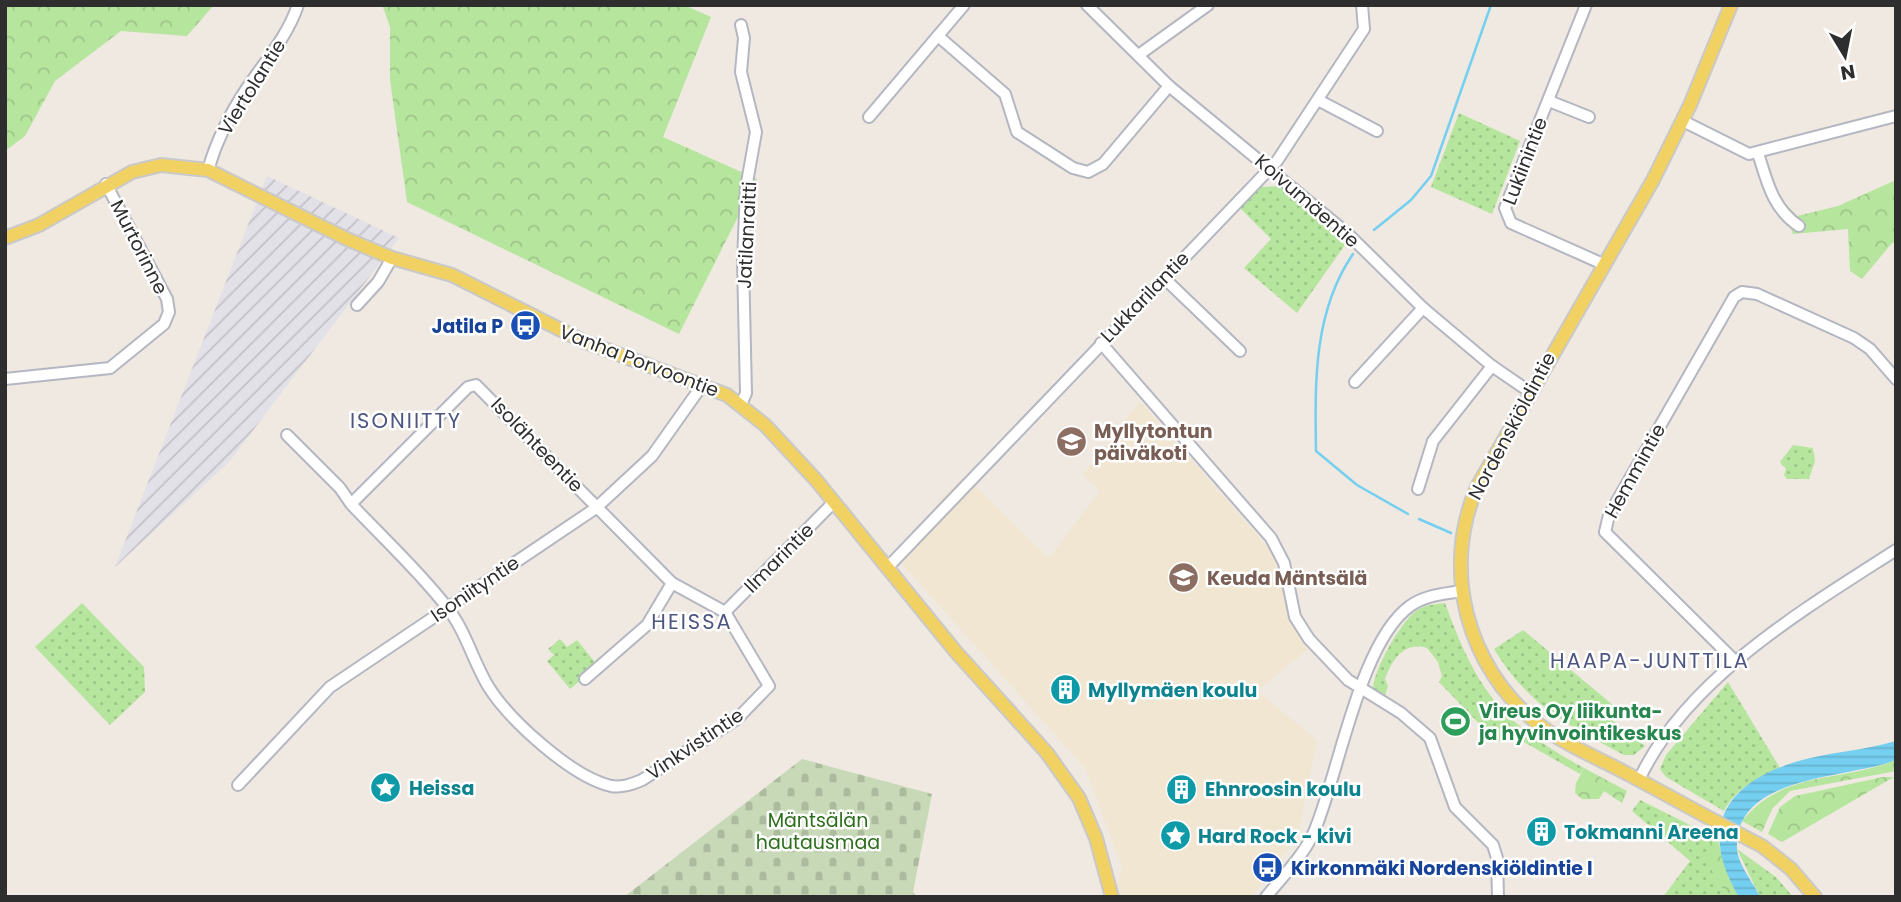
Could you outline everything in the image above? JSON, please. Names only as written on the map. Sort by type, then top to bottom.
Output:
[{"type":"main road","name":"Nordenskiöldintie","points":[[1731,5],[1683,121],[1653,180],[1494,452],[1467,512],[1459,566],[1461,591],[1465,612],[1480,651],[1498,682],[1536,723],[1747,838],[1784,863],[1815,897]]},
{"type":"main road","name":"Vanha Porvoontie","points":[[5,239],[39,225],[106,184],[161,165],[208,170],[349,240],[392,258],[453,275],[583,341],[703,384],[741,405],[765,425],[834,503],[889,566],[956,652],[1047,753],[1070,785],[1096,838],[1112,897]]},
{"type":"street","name":"Viertolantie","points":[[208,170],[227,123],[246,89],[278,47],[298,5]]},
{"type":"street","points":[[869,117],[964,5]]},
{"type":"street","name":"Koivumäentie","points":[[1087,5],[1140,54],[1169,86],[1348,234],[1423,308],[1492,366],[1530,392]]},
{"type":"street","points":[[1140,54],[1208,5]]},
{"type":"street","name":"Lukkarilantie","points":[[889,566],[1270,168],[1364,29],[1362,5]]},
{"type":"street","name":"Lukiinintie","points":[[1586,5],[1505,208],[1506,216],[1520,227],[1603,264]]},
{"type":"street","name":"Jatilanraitti","points":[[741,25],[744,38],[741,72],[756,132],[746,188],[743,261],[746,393],[741,405]]},
{"type":"street","points":[[938,36],[1004,94],[1017,132],[1073,168],[1088,172],[1104,164],[1169,86]]},
{"type":"street","points":[[1318,100],[1377,131]]},
{"type":"street","points":[[1549,101],[1589,117]]},
{"type":"street","points":[[1683,121],[1742,152],[1758,153],[1896,116]]},
{"type":"street","points":[[1758,153],[1776,204],[1783,215],[1799,226]]},
{"type":"street","name":"Murtorinne","points":[[5,379],[110,368],[164,324],[169,312],[167,299],[106,184]]},
{"type":"street","points":[[357,305],[378,282],[392,258]]},
{"type":"street","points":[[1164,278],[1240,351]]},
{"type":"street","name":"Hemmintie","points":[[1734,660],[1605,532],[1609,515],[1734,297],[1742,292],[1757,294],[1854,338],[1870,349],[1896,379]]},
{"type":"street","points":[[1355,382],[1423,308]]},
{"type":"street","points":[[1101,342],[1271,538],[1280,552],[1295,617],[1301,629],[1336,668],[1361,689],[1401,713],[1430,738],[1455,807],[1493,845],[1498,872],[1497,897]]},
{"type":"street","points":[[1418,489],[1433,441],[1492,366]]},
{"type":"street","name":"Isolähteentie","points":[[351,504],[468,387],[476,384],[672,583],[725,612]]},
{"type":"street","name":"Isoniityntie","points":[[238,785],[330,687],[596,508],[652,456],[703,384]]},
{"type":"street","name":"Vinkvistintie","points":[[287,435],[340,488],[351,504],[448,607],[488,687],[499,701],[562,763],[613,786],[629,786],[642,780],[737,718],[769,687],[725,612]]},
{"type":"street","name":"Ilmarintie","points":[[725,612],[834,503]]},
{"type":"street","points":[[1639,780],[1663,738],[1734,660],[1896,550]]},
{"type":"street","points":[[585,679],[647,625],[660,608],[672,583]]},
{"type":"street","points":[[1266,897],[1313,834],[1340,746],[1379,647],[1400,615],[1423,598],[1461,591]]},
{"type":"shaded area","points":[[267,176],[399,238],[229,462],[115,567]]},
{"type":"shaded area","points":[[1140,401],[1272,552],[1292,619],[1308,649],[1257,691],[1317,740],[1298,836],[1251,897],[1121,897],[1118,884],[1122,866],[1085,768],[901,563],[941,499],[965,476],[1049,558],[1100,491],[1083,475]]},
{"type":"green space","points":[[5,5],[214,5],[187,36],[121,31],[55,81],[25,136],[5,151]]},
{"type":"green space","points":[[378,5],[684,5],[711,17],[663,137],[757,179],[679,334],[407,202],[390,80],[390,27],[383,7]]},
{"type":"green space","points":[[1459,113],[1520,141],[1492,214],[1431,187]]},
{"type":"green space","points":[[1896,180],[1896,243],[1892,243],[1862,279],[1850,271],[1848,229],[1793,234],[1779,197],[1797,216],[1838,206]]},
{"type":"green space","points":[[1283,186],[1347,242],[1297,313],[1244,268],[1271,239],[1240,208],[1260,187]]},
{"type":"green space","points":[[1793,445],[1813,448],[1815,461],[1809,479],[1787,479],[1784,475],[1786,469],[1780,462]]},
{"type":"green space","points":[[82,603],[144,667],[145,692],[110,725],[35,647]]},
{"type":"green space","points":[[1445,603],[1469,660],[1495,702],[1532,736],[1584,768],[1580,774],[1517,738],[1497,742],[1439,682],[1442,676],[1438,662],[1427,648],[1412,647],[1395,659],[1385,679],[1388,686],[1385,696],[1373,689],[1383,658],[1412,614],[1428,606]]},
{"type":"green space","points":[[1523,630],[1614,706],[1607,716],[1645,746],[1634,755],[1624,755],[1567,723],[1535,699],[1494,649]]},
{"type":"green space","points":[[560,639],[567,647],[577,640],[598,666],[570,689],[547,661],[554,655],[548,649]]},
{"type":"green space","points":[[1728,682],[1780,768],[1741,790],[1724,811],[1666,777],[1660,769],[1666,755]]},
{"type":"green space","name":"Mäntsälän hautausmaa","points":[[802,759],[932,794],[913,892],[917,897],[624,897]]},
{"type":"green space","points":[[1896,760],[1896,771],[1790,791],[1772,809],[1762,832],[1742,821],[1759,804],[1795,785]]},
{"type":"green space","points":[[1584,768],[1627,791],[1622,803],[1604,791],[1599,799],[1582,799],[1575,793],[1576,783]]},
{"type":"green space","points":[[1894,777],[1782,842],[1768,834],[1780,807],[1795,796]]},
{"type":"green space","points":[[1640,800],[1712,836],[1718,844],[1739,897],[1663,897],[1690,861],[1632,811]]},
{"type":"green space","points":[[1711,836],[1718,839],[1724,867],[1739,897],[1728,897],[1706,861]]},
{"type":"green space","points":[[1737,849],[1776,877],[1793,897],[1760,897]]},
{"type":"water","points":[[1896,741],[1896,760],[1797,784],[1773,793],[1754,806],[1741,824],[1737,849],[1743,868],[1760,897],[1739,897],[1727,873],[1721,851],[1720,831],[1725,813],[1735,797],[1750,783],[1795,762]]},
{"type":"waterway","points":[[1374,230],[1411,200],[1431,176],[1491,5]]},
{"type":"waterway","points":[[1353,254],[1340,276],[1323,324],[1317,375],[1316,451],[1357,485],[1408,514]]},
{"type":"waterway","points":[[1419,519],[1451,533]]},
{"type":"place","name":"Jatila P","points":[[526,326]]},
{"type":"place","name":"Myllytontun päiväkoti","points":[[1071,442]]},
{"type":"place","name":"Keuda Mäntsälä","points":[[1184,578]]},
{"type":"place","name":"Myllymäen koulu","points":[[1065,690]]},
{"type":"place","name":"Vireus Oy liikunta- ja hyvinvointikeskus","points":[[1456,722]]},
{"type":"place","name":"Heissa","points":[[386,788]]},
{"type":"place","name":"Ehnroosin koulu","points":[[1182,789]]},
{"type":"place","name":"Tokmanni Areena","points":[[1541,832]]},
{"type":"place","name":"Hard Rock - kivi","points":[[1175,836]]},
{"type":"place","name":"Kirkonmäki Nordenskiöldintie I","points":[[1268,868]]},
{"type":"district","name":"ISONIITTY","points":[[406,420]]},
{"type":"district","name":"HEISSA","points":[[692,621]]},
{"type":"district","name":"HAAPA-JUNTTILA","points":[[1650,660]]}]
